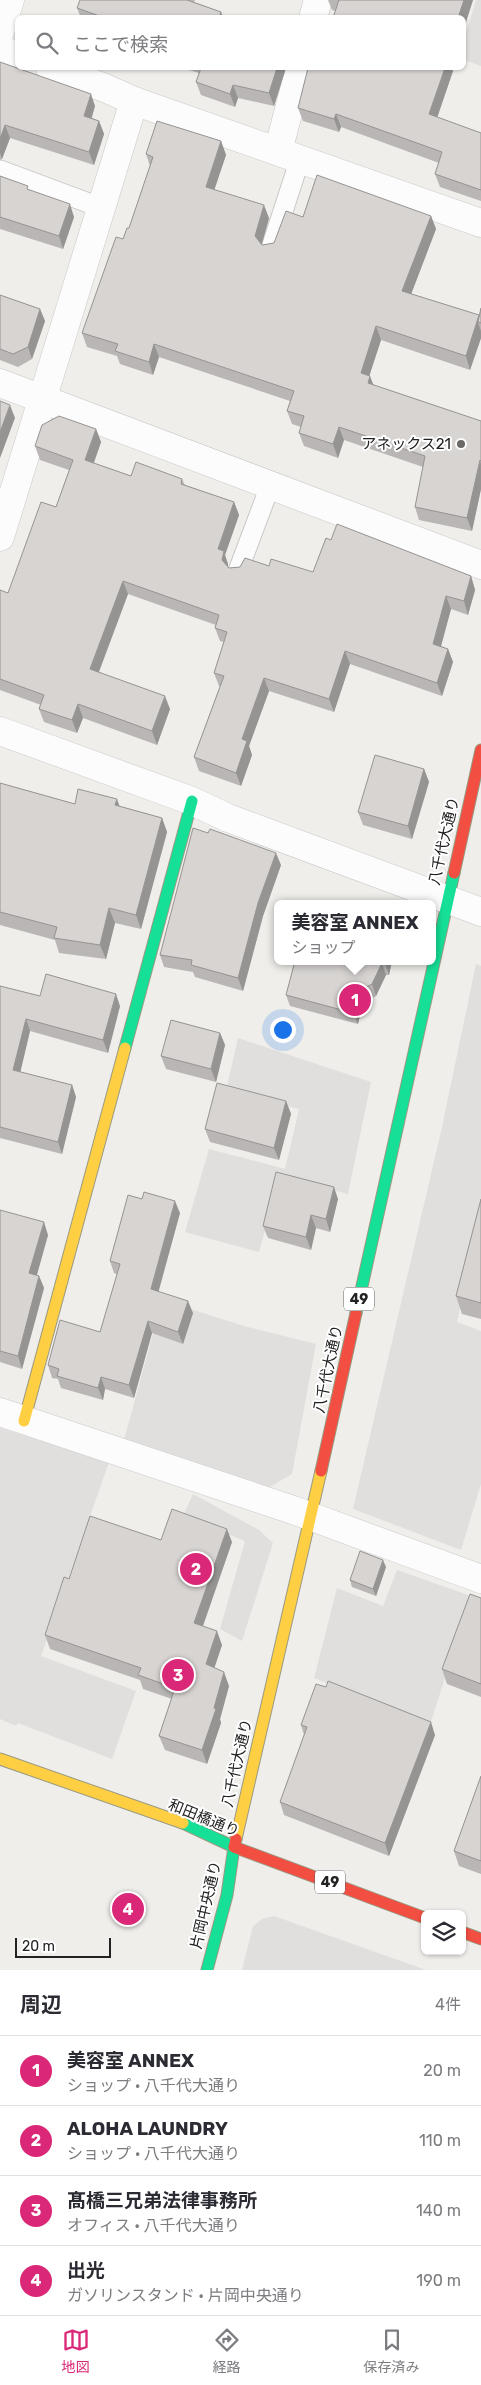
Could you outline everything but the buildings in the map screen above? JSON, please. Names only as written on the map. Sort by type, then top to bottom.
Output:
[{"type":"main road","name":"八千代大通り","points":[[436,945],[481,750]]},
{"type":"main road","points":[[12,1416],[192,801]]},
{"type":"main road","name":"八千代大通り","points":[[234,1847],[311,1516],[432,965]]},
{"type":"main road","name":"和田橋通り","points":[[0,1758],[193,1828],[234,1847],[421,1917]]},
{"type":"main road","name":"片岡中央通り","points":[[206,1970],[227,1895],[234,1847]]},
{"type":"main road","points":[[466,1933],[481,1938]]},
{"type":"street","points":[[0,32],[10,0]]},
{"type":"street","points":[[314,15],[318,0]]},
{"type":"street","points":[[0,50],[15,55]]},
{"type":"street","points":[[56,70],[134,101],[481,223]]},
{"type":"street","points":[[289,155],[300,70]]},
{"type":"street","points":[[0,537],[134,101]]},
{"type":"street","points":[[0,383],[481,565]]},
{"type":"street","points":[[0,731],[192,801],[228,818],[481,912]]},
{"type":"street","points":[[12,1416],[311,1516],[481,1579]]},
{"type":"lane","points":[[271,248],[289,155]]},
{"type":"lane","points":[[0,170],[102,208]]},
{"type":"lane","points":[[238,571],[270,486]]},
{"type":"shaded area","points":[[476,0],[481,0],[481,66],[466,61],[466,33]]},
{"type":"shaded area","points":[[476,964],[481,966],[481,1210],[457,1322],[481,1331],[481,1484],[461,1550],[353,1509],[442,1127]]},
{"type":"shaded area","points":[[238,1038],[371,1082],[348,1194],[280,1177],[259,1252],[185,1232],[209,1149],[285,1169],[299,1109],[226,1091]]},
{"type":"shaded area","points":[[162,1300],[244,1326],[316,1344],[292,1474],[270,1487],[124,1440]]},
{"type":"shaded area","points":[[0,1428],[109,1462],[41,1656],[136,1691],[112,1759],[18,1723],[16,1726],[0,1719]]},
{"type":"shaded area","points":[[193,1494],[259,1530],[273,1543],[242,1641],[220,1629],[245,1541],[183,1516]]},
{"type":"shaded area","points":[[397,1570],[471,1596],[430,1725],[314,1678],[337,1588],[383,1606]]},
{"type":"shaded area","points":[[274,1916],[426,1970],[242,1970],[253,1926],[262,1919]]},
{"type":"traffic: fast","points":[[125,1048],[192,801]]},
{"type":"traffic: fast","points":[[436,954],[454,873]]},
{"type":"traffic: fast","points":[[356,1313],[434,965]]},
{"type":"traffic: fast","points":[[183,1823],[234,1847],[227,1895],[207,1970]]},
{"type":"traffic: slow","points":[[24,1421],[125,1048]]},
{"type":"traffic: slow","points":[[236,1839],[321,1471]]},
{"type":"traffic: slow","points":[[0,1759],[183,1823]]},
{"type":"traffic: jam","points":[[454,873],[481,750]]},
{"type":"traffic: jam","points":[[321,1471],[356,1313]]},
{"type":"traffic: jam","points":[[236,1839],[234,1847],[421,1917]]},
{"type":"traffic: jam","points":[[466,1933],[481,1939]]},
{"type":"place","name":"アネックス21","points":[[461,444]]},
{"type":"place","name":"美容室 ANNEX","points":[[355,1000]]},
{"type":"place","name":"ALOHA LAUNDRY","points":[[196,1569]]},
{"type":"place","name":"髙橋三兄弟法律事務所","points":[[178,1675]]},
{"type":"place","name":"出光","points":[[128,1909]]}]
